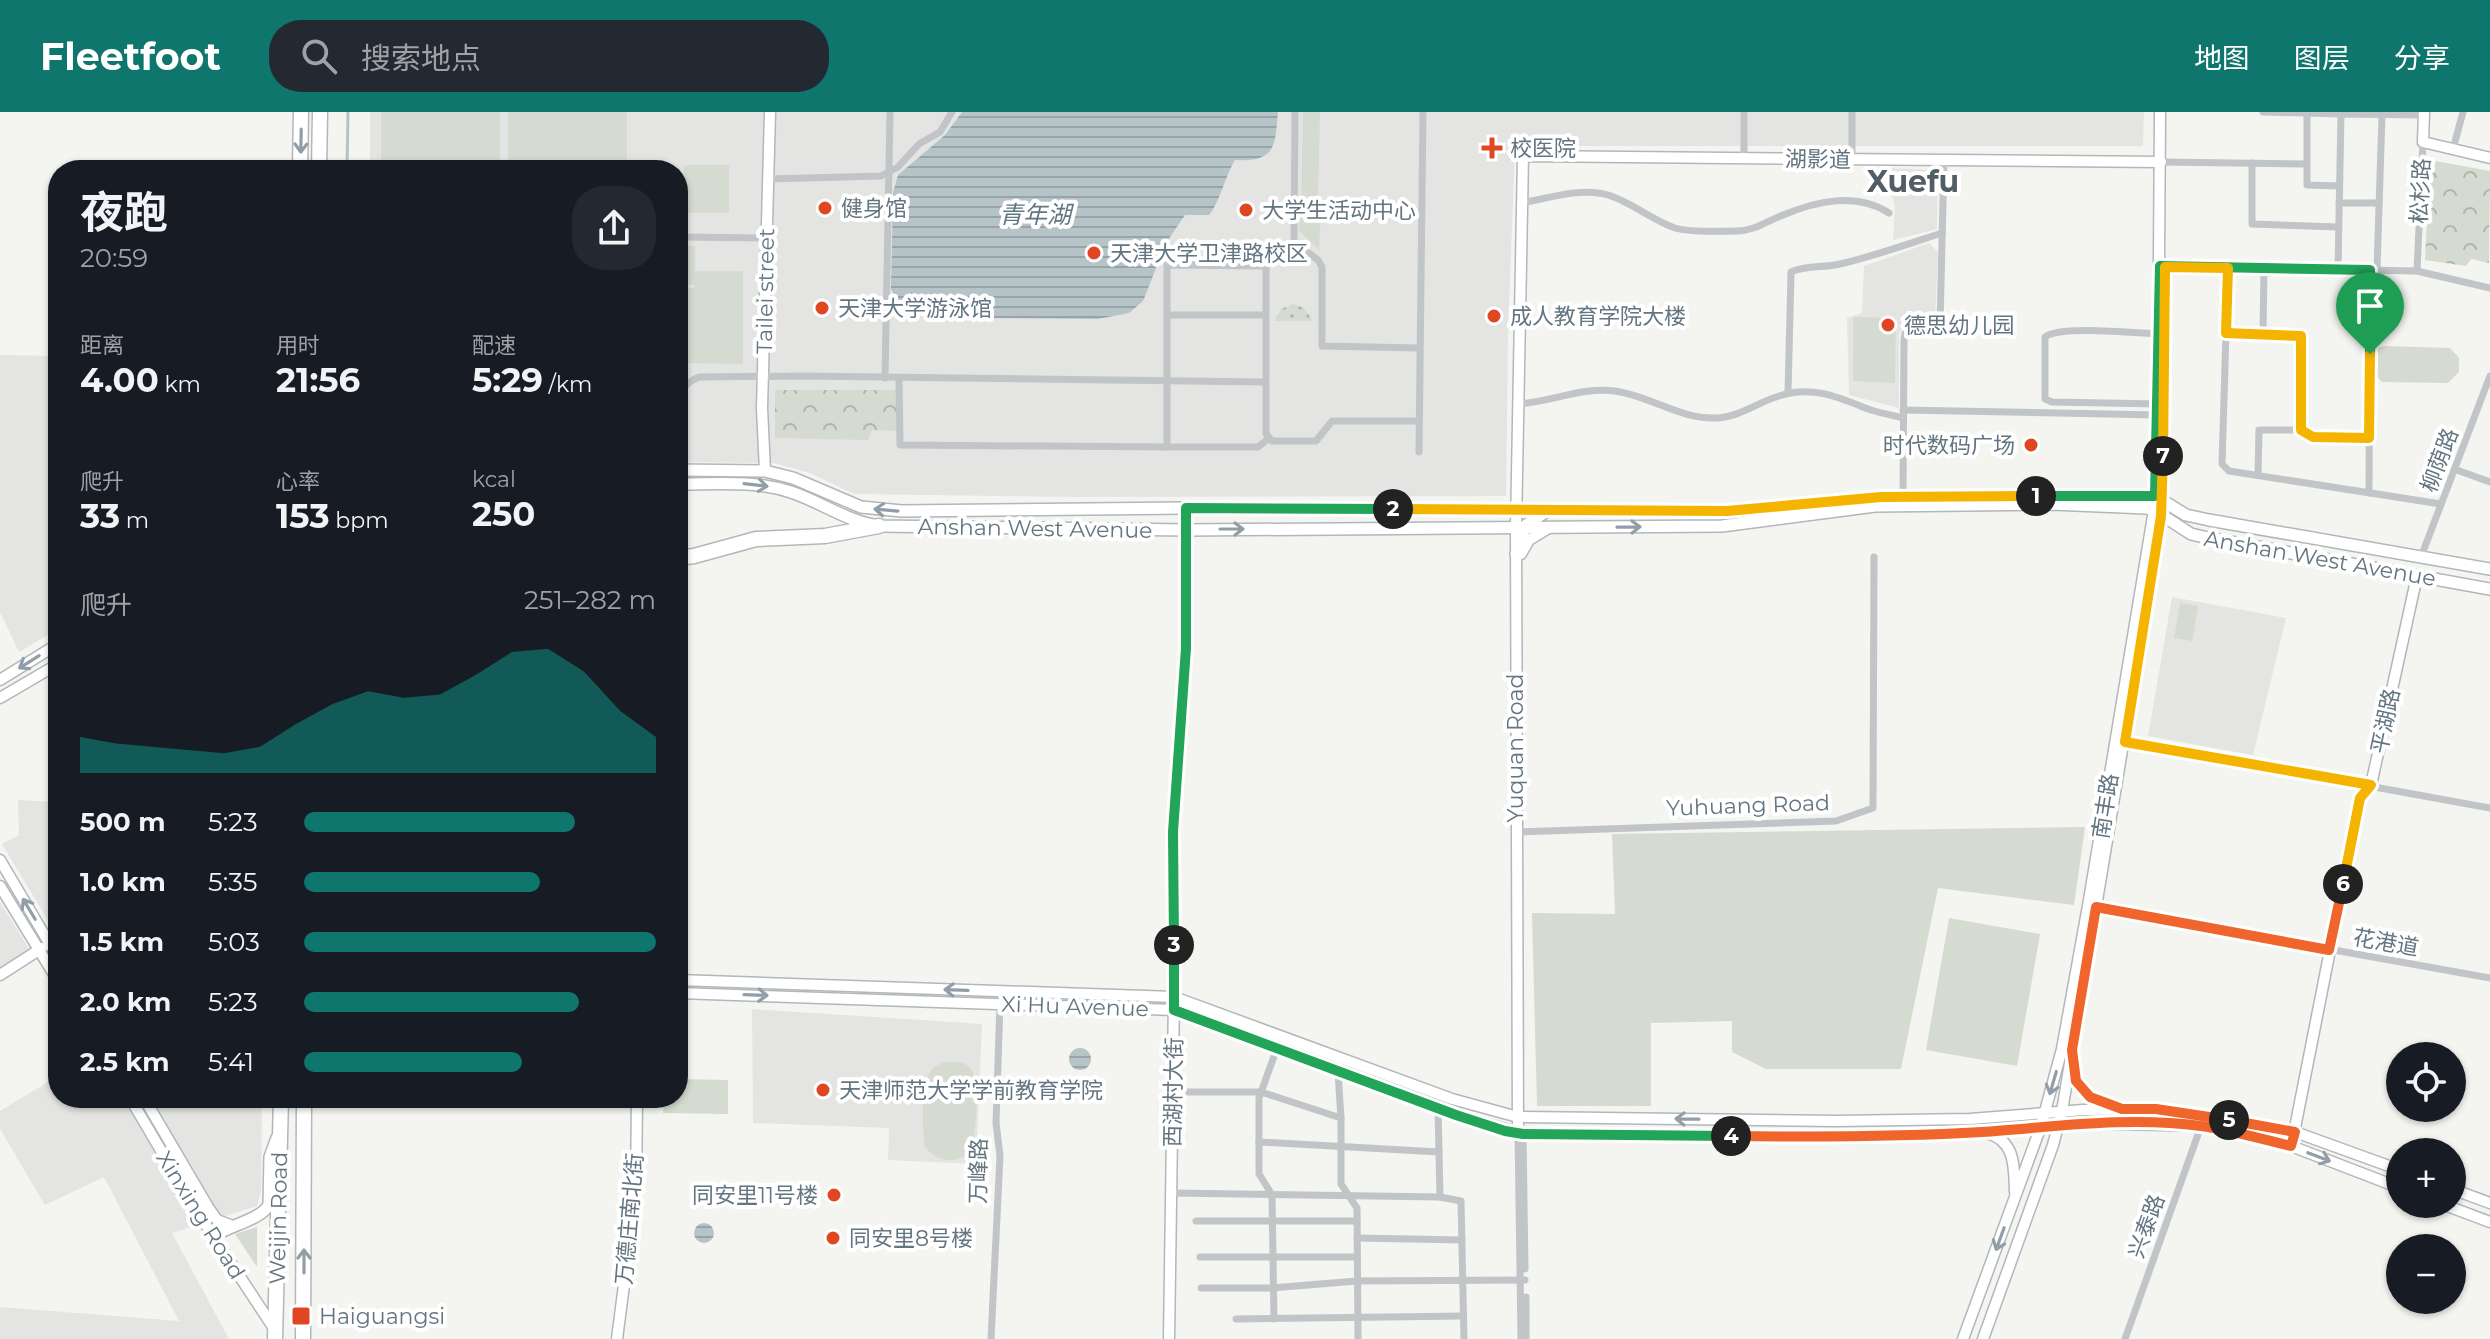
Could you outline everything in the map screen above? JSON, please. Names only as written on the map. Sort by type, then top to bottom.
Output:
[{"type":"highway","points":[[300,160],[301,112]]},
{"type":"highway","points":[[319,160],[320,112]]},
{"type":"highway","points":[[688,557],[756,539],[825,536],[879,526]]},
{"type":"highway","name":"Weijin Road","points":[[275,1334],[281,1108]]},
{"type":"highway","name":"Weijin Road","points":[[303,1339],[304,1108]]},
{"type":"main road","name":"Anshan West Avenue","points":[[688,470],[765,471],[793,478],[848,503],[878,509],[1752,510],[1903,497],[2159,498],[2186,515],[2490,569]]},
{"type":"main road","name":"Anshan West Avenue","points":[[688,484],[765,486],[791,492],[858,521],[879,526],[1187,530],[1722,526],[1875,506],[2078,504],[2138,507],[2158,513],[2191,534],[2208,538],[2490,589]]},
{"type":"main road","points":[[1518,554],[1520,529],[1532,519],[1552,510]]},
{"type":"main road","points":[[214,1236],[230,1225],[256,1218],[266,1211],[269,1205],[270,1157],[280,1130]]},
{"type":"street","name":"Tailei street","points":[[765,471],[763,377],[770,112]]},
{"type":"street","points":[[885,378],[890,112]]},
{"type":"street","points":[[768,179],[873,178],[889,174],[919,144],[940,132],[952,112]]},
{"type":"street","points":[[1167,447],[1167,265],[1266,266],[1294,242],[1295,112]]},
{"type":"street","points":[[1419,452],[1423,112]]},
{"type":"street","points":[[1744,112],[1744,158]]},
{"type":"street","points":[[1852,112],[1852,159]]},
{"type":"street","name":"南丰路","points":[[1983,1339],[2062,1111],[2092,906],[2158,513],[2162,112]]},
{"type":"street","points":[[2263,112],[2424,114]]},
{"type":"street","points":[[2453,149],[2463,112]]},
{"type":"street","points":[[2307,113],[2307,185],[2339,186]]},
{"type":"street","points":[[2338,270],[2341,114]]},
{"type":"street","name":"松杉路","points":[[2417,271],[2424,114]]},
{"type":"street","points":[[2369,493],[2374,270],[2382,115]]},
{"type":"street","points":[[2423,142],[2490,158]]},
{"type":"street","name":"湖影道","points":[[1525,202],[1526,156],[2163,162]]},
{"type":"street","points":[[1903,497],[1905,333],[1924,332],[1940,325],[1944,160]]},
{"type":"street","points":[[2163,162],[2306,164]]},
{"type":"street","points":[[2252,163],[2252,224],[2338,227]]},
{"type":"street","points":[[1520,529],[1525,202],[1575,194],[1607,195],[1676,228],[1709,231],[1741,231],[1758,227],[1798,210],[1837,200],[1858,201],[1889,213]]},
{"type":"street","points":[[2339,203],[2379,203]]},
{"type":"street","points":[[1788,393],[1791,272],[1868,257],[1942,233]]},
{"type":"street","points":[[688,237],[767,238]]},
{"type":"street","points":[[1294,242],[1318,260],[1322,267],[1322,346],[1418,348]]},
{"type":"street","points":[[1266,266],[1264,382],[1268,439]]},
{"type":"street","points":[[2162,266],[2417,271],[2490,288]]},
{"type":"street","name":"南丰路","points":[[2159,498],[2158,334],[2162,266]]},
{"type":"street","points":[[2228,268],[2222,464],[2229,471],[2441,504]]},
{"type":"street","points":[[2263,334],[2264,269]]},
{"type":"street","points":[[1167,315],[1264,315]]},
{"type":"street","points":[[2158,334],[2095,329],[2051,331],[2045,337],[2045,399],[2158,409]]},
{"type":"street","points":[[2226,333],[2301,336],[2301,430]]},
{"type":"street","points":[[688,383],[699,377],[1264,382]]},
{"type":"street","points":[[899,378],[900,445],[1258,447],[1268,439],[1316,441],[1332,421],[1418,421]]},
{"type":"street","name":"柳荫路","points":[[2421,557],[2489,380]]},
{"type":"street","points":[[1521,404],[1548,401],[1582,390],[1598,390],[1635,395],[1681,414],[1719,418],[1788,393],[1812,392],[1834,394],[1868,409],[1903,414],[2158,409]]},
{"type":"street","points":[[2258,475],[2259,430],[2301,430],[2313,437],[2369,438]]},
{"type":"street","points":[[2454,469],[2490,482]]},
{"type":"street","name":"西湖村大街","points":[[1169,1339],[1174,1010],[1173,832],[1186,648],[1186,508]]},
{"type":"street","points":[[1518,554],[1533,536],[1551,528]]},
{"type":"street","name":"Yuquan Road","points":[[1518,554],[1518,1116],[1524,1339]]},
{"type":"street","name":"Yuhuang Road","points":[[1518,832],[1836,821],[1873,808],[1874,557]]},
{"type":"street","name":"平湖路","points":[[2291,1146],[2360,798],[2371,785],[2417,576]]},
{"type":"street","points":[[0,680],[48,650]]},
{"type":"street","points":[[0,698],[48,670]]},
{"type":"street","points":[[2120,741],[2490,808]]},
{"type":"street","points":[[0,860],[48,942]]},
{"type":"street","points":[[0,886],[48,965]]},
{"type":"street","name":"南丰路","points":[[1963,1339],[2041,1126],[2062,1049],[2092,906]]},
{"type":"street","name":"花港道","points":[[2092,906],[2490,978]]},
{"type":"street","points":[[0,975],[48,945]]},
{"type":"street","name":"Xi Hu Avenue","points":[[688,980],[1174,997],[1486,1109],[1518,1116]]},
{"type":"street","name":"Xi Hu Avenue","points":[[688,993],[1174,1010],[1438,1108],[1520,1134],[1838,1137],[2148,1123],[2201,1126],[2291,1146],[2386,1183]]},
{"type":"street","name":"万峰路","points":[[991,1339],[1000,1156],[996,1123],[1000,1003]]},
{"type":"street","points":[[1274,1319],[1272,1195],[1259,1174],[1259,1142],[1261,1092],[1277,1048]]},
{"type":"street","points":[[2072,1050],[2074,1073],[2084,1092],[2101,1103],[2122,1109]]},
{"type":"street","points":[[1343,1059],[1338,1072],[1341,1184],[1357,1208],[1358,1339]]},
{"type":"street","points":[[1173,1092],[1261,1092],[1341,1118]]},
{"type":"street","points":[[1486,1109],[1509,1111],[1520,1099]]},
{"type":"street","name":"Xinxing Road","points":[[136,1108],[275,1334]]},
{"type":"street","points":[[150,1108],[208,1207],[217,1220],[230,1225]]},
{"type":"street","name":"万德庄南北街","points":[[617,1339],[636,1192],[637,1108]]},
{"type":"street","points":[[1438,1108],[1440,1197]]},
{"type":"street","points":[[1469,1119],[1500,1122],[1518,1116],[1836,1121],[1970,1119],[2122,1109],[2180,1112],[2295,1132],[2386,1165]]},
{"type":"street","name":"兴泰路","points":[[2125,1339],[2201,1126]]},
{"type":"street","points":[[1981,1132],[1997,1136],[2011,1150],[2015,1197]]},
{"type":"street","points":[[1259,1142],[1439,1152]]},
{"type":"street","points":[[1171,1193],[1440,1197],[1461,1201],[1464,1339]]},
{"type":"street","points":[[2466,1193],[2489,1200]]},
{"type":"street","points":[[2466,1213],[2490,1222]]},
{"type":"street","points":[[1196,1221],[1357,1221]]},
{"type":"street","points":[[1357,1238],[1462,1240]]},
{"type":"street","points":[[1200,1257],[1357,1257]]},
{"type":"street","points":[[1201,1288],[1274,1288],[1357,1281],[1523,1280]]},
{"type":"street","points":[[1236,1319],[1463,1316]]},
{"type":"shaded area","name":"天津大学卫津路校区","points":[[370,112],[2144,112],[2143,146],[1515,146],[1506,496],[854,494],[810,473],[773,463],[688,462],[688,160],[370,160]]},
{"type":"shaded area","points":[[1882,168],[1938,170],[1937,229],[1893,240],[1895,205]]},
{"type":"shaded area","name":"德思幼儿园","points":[[1929,243],[1938,252],[1935,322],[1919,329],[1902,328],[1899,335],[1899,408],[1849,395],[1847,318],[1862,313],[1864,266]]},
{"type":"shaded area","points":[[0,355],[48,356],[48,635],[19,652],[0,612]]},
{"type":"shaded area","points":[[2172,597],[2286,618],[2253,755],[2148,736]]},
{"type":"shaded area","points":[[18,800],[48,802],[48,920],[2,844],[19,835]]},
{"type":"shaded area","points":[[0,902],[30,950],[0,969]]},
{"type":"shaded area","points":[[752,1009],[982,1024],[976,1164],[888,1160],[889,1128],[753,1123]]},
{"type":"shaded area","points":[[48,1082],[48,1108],[262,1108],[261,1191],[257,1206],[172,1233],[229,1339],[0,1339],[0,1307],[179,1321],[104,1177],[45,1205],[0,1129],[0,1111]]},
{"type":"green space","points":[[381,112],[500,112],[500,160],[381,160]]},
{"type":"green space","points":[[508,112],[627,112],[627,160],[508,160]]},
{"type":"green space","points":[[1303,112],[1320,112],[1318,204],[1301,204]]},
{"type":"green space","points":[[2430,160],[2490,171],[2489,263],[2471,259],[2466,266],[2425,260]]},
{"type":"green space","points":[[688,165],[729,165],[729,213],[688,213]]},
{"type":"green space","points":[[1300,211],[1321,212],[1319,250],[1299,231]]},
{"type":"green space","points":[[688,246],[695,246],[695,271],[743,271],[743,364],[688,363],[688,288],[694,288],[694,285],[688,285]]},
{"type":"green space","points":[[1293,304],[1304,308],[1313,321],[1275,321],[1281,309]]},
{"type":"green space","points":[[1853,317],[1896,318],[1895,383],[1853,381]]},
{"type":"green space","points":[[2384,346],[2450,348],[2459,358],[2459,372],[2448,383],[2382,382],[2371,370],[2371,362],[2374,352]]},
{"type":"green space","points":[[775,390],[896,390],[897,431],[872,430],[868,440],[775,438]]},
{"type":"green space","points":[[2180,603],[2198,606],[2192,641],[2174,638]]},
{"type":"green space","points":[[2085,827],[2074,905],[1938,888],[1901,1069],[1766,1069],[1732,1052],[1732,1021],[1651,1023],[1651,1106],[1537,1106],[1532,913],[1615,914],[1612,834]]},
{"type":"green space","points":[[1949,918],[2040,934],[2017,1066],[1926,1050]]},
{"type":"green space","points":[[952,1062],[970,1068],[976,1084],[976,1108],[971,1151],[960,1158],[948,1160],[936,1156],[925,1147],[923,1109],[930,1072],[940,1064]]},
{"type":"green space","points":[[688,1079],[728,1080],[728,1114],[663,1113],[663,1108],[688,1108]]},
{"type":"green space","points":[[257,1227],[257,1267],[235,1234]]},
{"type":"water","name":"青年湖","points":[[962,112],[1278,112],[1276,135],[1270,150],[1258,158],[1235,160],[1209,215],[1185,215],[1166,243],[1143,301],[1129,313],[1098,319],[982,318],[915,313],[899,304],[891,289],[893,193],[898,175],[945,135]]},
{"type":"water","points":[[1080,1048],[1088,1051],[1091,1059],[1088,1067],[1080,1070],[1072,1067],[1069,1059],[1072,1051]]},
{"type":"water","points":[[704,1223],[711,1226],[714,1233],[711,1240],[704,1243],[697,1240],[694,1233],[697,1226]]},
{"type":"waterway","points":[[347,160],[348,112]]},
{"type":"place","name":"校医院","points":[[1492,148]]},
{"type":"place","name":"健身馆","points":[[825,208]]},
{"type":"place","name":"大学生活动中心","points":[[1246,210]]},
{"type":"place","name":"天津大学卫津路校区","points":[[1094,253]]},
{"type":"place","name":"天津大学游泳馆","points":[[822,308]]},
{"type":"place","name":"成人教育学院大楼","points":[[1494,316]]},
{"type":"place","name":"德思幼儿园","points":[[1888,325]]},
{"type":"place","name":"时代数码广场","points":[[2031,445]]},
{"type":"place","name":"天津师范大学学前教育学院","points":[[823,1090]]},
{"type":"place","name":"同安里11号楼","points":[[834,1195]]},
{"type":"place","name":"同安里8号楼","points":[[833,1238]]},
{"type":"place","name":"Haiguangsi","points":[[301,1316]]},
{"type":"district","name":"Xuefu","points":[[1913,182]]},
{"type":"route","points":[[2160,266],[2370,270],[2370,354],[2369,438],[2313,437],[2301,430],[2301,336],[2226,333],[2228,268],[2165,267],[2163,499],[2125,742],[2371,785],[2360,798],[2329,950],[2096,907],[2072,1050],[2076,1081],[2084,1092],[2101,1103],[2122,1109],[2156,1109],[2295,1132],[2291,1146],[2201,1126],[2148,1123],[2082,1123],[1981,1132],[1838,1137],[1523,1134],[1456,1115],[1174,1010],[1173,832],[1186,648],[1186,508],[1727,511],[1881,497],[2155,496],[2160,266]]}]
